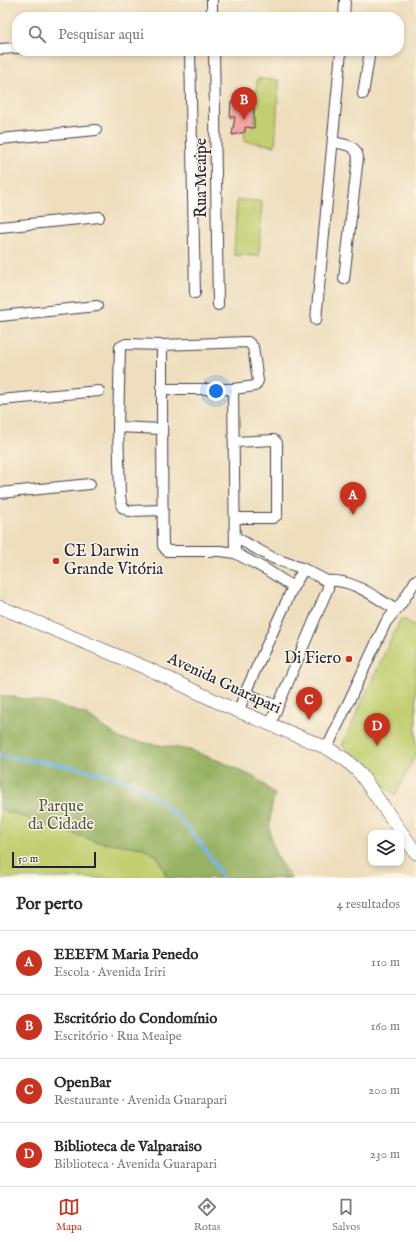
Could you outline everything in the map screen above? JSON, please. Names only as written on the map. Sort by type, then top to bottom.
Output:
[{"type":"street","points":[[212,0],[212,12]]},
{"type":"street","points":[[344,12],[345,0]]},
{"type":"street","points":[[0,49],[12,48]]},
{"type":"street","points":[[190,56],[195,293]]},
{"type":"street","name":"Rua Meaipe","points":[[214,56],[218,306]]},
{"type":"street","points":[[316,320],[341,56]]},
{"type":"street","points":[[363,94],[369,56]]},
{"type":"street","points":[[0,139],[96,130]]},
{"type":"street","points":[[333,142],[351,146],[356,150],[358,157],[344,279]]},
{"type":"street","points":[[0,228],[99,218]]},
{"type":"street","points":[[0,316],[97,306]]},
{"type":"street","points":[[162,389],[233,389],[255,386],[257,384],[255,351],[252,344],[248,342],[162,345],[126,344],[120,347],[118,427],[120,496],[122,507],[129,511],[163,510]]},
{"type":"street","points":[[162,345],[163,510],[165,550],[235,553],[267,570],[293,587]]},
{"type":"street","points":[[233,389],[235,442],[235,553]]},
{"type":"street","points":[[0,400],[99,391]]},
{"type":"street","points":[[118,427],[162,429]]},
{"type":"street","points":[[235,442],[274,440],[277,443],[277,515],[273,518],[235,518]]},
{"type":"street","points":[[0,493],[90,484]]},
{"type":"street","points":[[235,537],[273,558],[304,569],[327,581],[337,580],[354,584],[395,609]]},
{"type":"street","points":[[239,711],[245,693],[293,587],[304,569]]},
{"type":"street","points":[[327,748],[386,622],[395,609],[401,604],[416,580]]},
{"type":"street","points":[[270,725],[328,588],[327,581]]},
{"type":"street","name":"Avenida Guarapari","points":[[0,606],[151,670],[270,725],[327,748],[346,760],[359,772],[416,853]]},
{"type":"street","points":[[245,693],[278,706]]},
{"type":"green space","points":[[257,79],[279,80],[275,146],[244,141],[245,127],[254,127]]},
{"type":"green space","points":[[237,200],[262,201],[259,256],[234,255]]},
{"type":"green space","points":[[401,618],[416,626],[416,754],[395,796],[342,745]]},
{"type":"green space","points":[[0,695],[49,703],[85,714],[121,739],[190,750],[222,762],[256,778],[275,794],[270,818],[271,838],[281,867],[287,878],[167,878],[158,857],[143,848],[94,841],[0,809]]},
{"type":"green space","name":"Parque da Cidade","points":[[0,722],[270,845],[291,878],[0,878]]},
{"type":"building","points":[[231,102],[254,103],[254,128],[245,127],[245,132],[232,135],[235,117],[230,117]]},
{"type":"waterway","points":[[0,756],[73,767],[128,782],[142,789],[155,797],[178,817],[207,852],[223,878]]},
{"type":"place","name":"Escritório do Condomínio","points":[[244,120]]},
{"type":"place","name":"EEEFM Maria Penedo","points":[[353,515]]},
{"type":"place","name":"CE Darwin Grande Vitória","points":[[56,561]]},
{"type":"place","name":"Di Fiero","points":[[349,659]]},
{"type":"place","name":"OpenBar","points":[[309,720]]},
{"type":"place","name":"Biblioteca de Valparaiso","points":[[377,746]]}]
